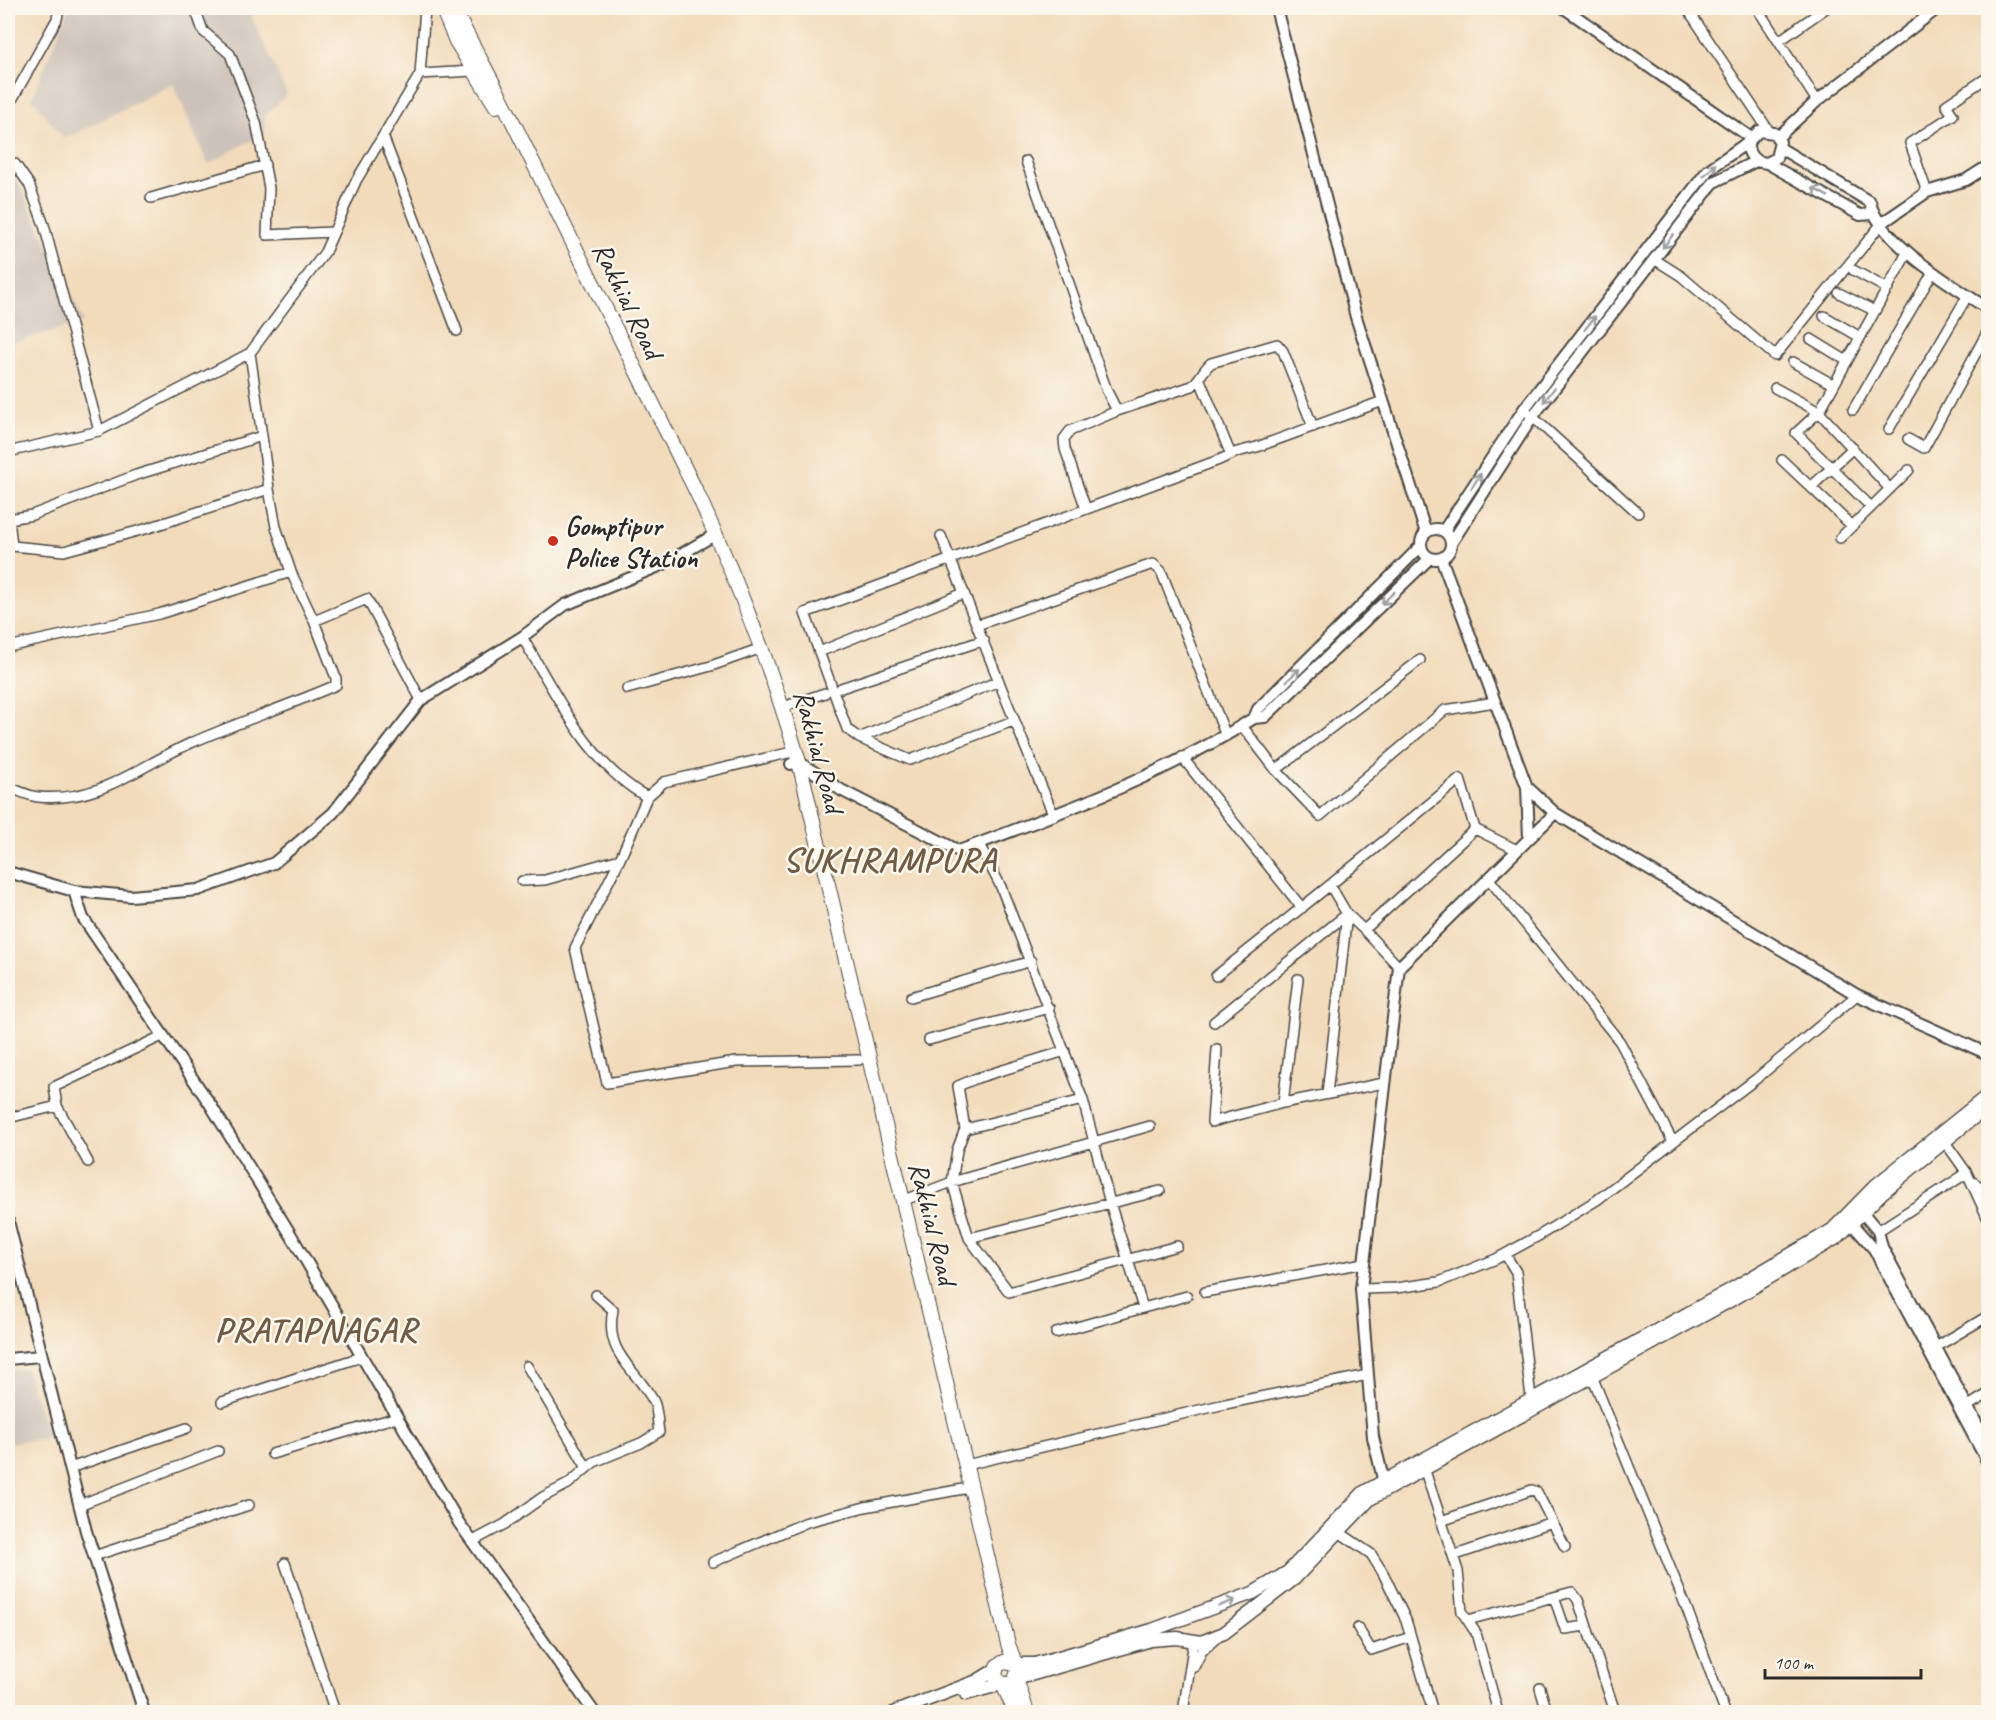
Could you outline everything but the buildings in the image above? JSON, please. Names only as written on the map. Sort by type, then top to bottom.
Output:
[{"type":"main road","name":"Rakhial Road","points":[[442,8],[456,41],[496,106],[712,536],[792,759],[966,1465],[1003,1666]]},
{"type":"main road","name":"Rakhial Road","points":[[453,8],[503,102],[712,536],[783,707],[792,759],[859,1060],[963,1489],[1003,1666]]},
{"type":"main road","points":[[1860,1209],[1876,1185],[1989,1095]]},
{"type":"main road","points":[[1291,1576],[1364,1492],[1424,1468],[1735,1298],[1838,1238],[1849,1220],[1860,1209],[1989,1106]]},
{"type":"main road","points":[[917,1713],[978,1689],[1151,1640],[1177,1638],[1194,1641],[1216,1638],[1257,1598],[1291,1576],[1385,1485],[1531,1398],[1730,1290],[1849,1220]]},
{"type":"main road","points":[[896,1713],[977,1681],[1003,1666],[1035,1664],[1257,1598]]},
{"type":"main road","points":[[1194,1641],[1190,1630],[1191,1624],[1202,1613]]},
{"type":"main road","points":[[1003,1666],[1018,1671],[1007,1682]]},
{"type":"main road","points":[[1003,1666],[997,1680],[1007,1682],[1027,1713]]},
{"type":"main road","points":[[1007,1682],[1015,1713]]},
{"type":"street","points":[[8,107],[57,19],[59,8]]},
{"type":"street","points":[[195,8],[203,31],[230,54],[256,122],[269,188],[267,235],[332,231]]},
{"type":"street","points":[[8,452],[99,431],[250,352],[325,252],[332,231],[356,181],[420,74],[425,8]]},
{"type":"street","points":[[1276,8],[1350,294],[1426,533]]},
{"type":"street","points":[[1564,8],[1749,140]]},
{"type":"street","points":[[859,1060],[736,1062],[607,1083],[575,948],[620,859],[647,797],[664,782],[792,759],[842,790],[959,851],[1054,816],[1226,736],[1254,718],[1265,717],[1436,558],[1449,552],[1452,542],[1528,413],[1714,182],[1776,158],[1776,139],[1687,8]]},
{"type":"street","points":[[1757,8],[1817,101]]},
{"type":"street","points":[[1779,41],[1826,8]]},
{"type":"street","points":[[1776,139],[1817,101],[1938,8]]},
{"type":"street","points":[[420,74],[473,71]]},
{"type":"street","points":[[1927,192],[1910,143],[1953,115],[1946,105],[1989,77]]},
{"type":"street","points":[[1444,530],[1708,170],[1759,131],[1776,139],[1870,202],[1873,214],[1907,253],[1989,309]]},
{"type":"street","points":[[383,136],[457,331]]},
{"type":"street","points":[[1749,140],[1749,153],[1761,162],[1860,214],[1873,214]]},
{"type":"street","points":[[1026,161],[1116,411]]},
{"type":"street","points":[[10,163],[29,184],[44,225],[99,431]]},
{"type":"street","points":[[150,198],[265,165]]},
{"type":"street","points":[[1654,259],[1681,276],[1774,356],[1882,223],[1927,192],[1966,180],[1989,166]]},
{"type":"street","points":[[1871,507],[1796,433],[1819,412],[1907,253]]},
{"type":"street","points":[[1852,270],[1888,289]]},
{"type":"street","points":[[1853,410],[1933,272]]},
{"type":"street","points":[[1839,293],[1875,311]]},
{"type":"street","points":[[1890,429],[1968,295]]},
{"type":"street","points":[[1824,316],[1860,337]]},
{"type":"street","points":[[1908,439],[1924,448],[1989,331]]},
{"type":"street","points":[[1811,339],[1847,361]]},
{"type":"street","points":[[1086,509],[1064,439],[1070,431],[1116,411],[1191,386],[1200,380],[1205,368],[1211,363],[1277,344],[1283,351],[1313,427]]},
{"type":"street","points":[[8,787],[38,797],[75,795],[98,790],[127,779],[189,744],[336,685],[336,678],[314,621],[291,572],[276,527],[250,352]]},
{"type":"street","points":[[1793,362],[1834,385]]},
{"type":"street","points":[[1200,380],[1231,454]]},
{"type":"street","points":[[1775,388],[1819,412],[1890,489]]},
{"type":"street","points":[[1013,722],[910,760],[860,738],[847,729],[805,613],[1231,454],[1383,401]]},
{"type":"street","points":[[1528,413],[1638,513]]},
{"type":"street","points":[[262,436],[136,475],[32,515],[9,519],[10,546],[64,551],[145,530],[269,489]]},
{"type":"street","points":[[1812,486],[1853,448]]},
{"type":"street","points":[[1782,460],[1852,526]]},
{"type":"street","points":[[1839,538],[1909,470]]},
{"type":"street","points":[[1254,718],[1258,709],[1421,546],[1426,533],[1434,528],[1444,530],[1452,542]]},
{"type":"street","points":[[8,872],[74,891],[131,896],[198,890],[274,863],[333,813],[421,700],[522,636],[565,605],[664,564],[712,536]]},
{"type":"street","points":[[940,536],[984,640],[1013,722],[1054,816]]},
{"type":"street","points":[[1421,546],[1436,558],[1527,787],[1529,838]]},
{"type":"street","points":[[977,625],[1153,564],[1161,571],[1226,736]]},
{"type":"street","points":[[8,647],[159,614],[291,572]]},
{"type":"street","points":[[819,652],[964,593]]},
{"type":"street","points":[[314,621],[368,599],[421,700]]},
{"type":"street","points":[[522,636],[580,734],[624,784],[647,797]]},
{"type":"street","points":[[841,688],[984,640]]},
{"type":"street","points":[[627,689],[711,666],[753,651]]},
{"type":"street","points":[[1276,771],[1420,660]]},
{"type":"street","points":[[860,738],[999,681]]},
{"type":"street","points":[[783,707],[825,693]]},
{"type":"street","points":[[1242,726],[1276,771],[1320,816],[1445,710],[1495,702]]},
{"type":"street","points":[[1182,757],[1302,908]]},
{"type":"street","points":[[1216,976],[1460,779],[1475,830],[1517,850]]},
{"type":"street","points":[[1527,787],[1555,813],[1857,995],[1989,1054]]},
{"type":"street","points":[[1385,1485],[1373,1437],[1361,1289],[1399,967],[1555,813]]},
{"type":"street","points":[[1364,930],[1475,830]]},
{"type":"street","points":[[979,844],[1001,887],[1083,1100],[1110,1203],[1143,1308]]},
{"type":"street","points":[[522,881],[545,880],[620,859]]},
{"type":"street","points":[[1489,879],[1620,1042],[1674,1142]]},
{"type":"street","points":[[1330,885],[1347,914],[1399,967]]},
{"type":"street","points":[[74,891],[82,918],[216,1114],[472,1541],[594,1713]]},
{"type":"street","points":[[1214,1022],[1347,914]]},
{"type":"street","points":[[1327,1094],[1347,914]]},
{"type":"street","points":[[911,997],[1031,961]]},
{"type":"street","points":[[1283,1103],[1298,979]]},
{"type":"street","points":[[1361,1289],[1396,1288],[1439,1282],[1505,1254],[1597,1200],[1792,1050],[1857,995]]},
{"type":"street","points":[[929,1040],[1049,1008]]},
{"type":"street","points":[[88,1162],[57,1106],[54,1087],[162,1036]]},
{"type":"street","points":[[1217,1049],[1212,1122],[1283,1103],[1384,1083]]},
{"type":"street","points":[[1065,1051],[960,1084],[958,1094],[965,1129],[957,1150],[952,1182],[969,1238],[1010,1292],[1177,1246]]},
{"type":"street","points":[[965,1129],[1083,1100]]},
{"type":"street","points":[[8,1118],[57,1106]]},
{"type":"street","points":[[902,1201],[952,1182],[1150,1126]]},
{"type":"street","points":[[1945,1142],[1970,1177],[1989,1219]]},
{"type":"street","points":[[1878,1231],[1970,1177]]},
{"type":"street","points":[[1970,1177],[1989,1192]]},
{"type":"street","points":[[969,1238],[1160,1191]]},
{"type":"street","points":[[1860,1209],[1878,1231],[1882,1247],[1903,1294],[1989,1462]]},
{"type":"street","points":[[1849,1220],[1874,1250],[1936,1347],[1989,1445]]},
{"type":"street","points":[[8,1221],[79,1505],[144,1713]]},
{"type":"street","points":[[1505,1254],[1516,1272],[1531,1398]]},
{"type":"street","points":[[1205,1292],[1364,1263]]},
{"type":"street","points":[[472,1541],[505,1524],[611,1454],[641,1443],[659,1432],[654,1402],[614,1347],[610,1325],[613,1310],[596,1295]]},
{"type":"street","points":[[1056,1333],[1187,1296]]},
{"type":"street","points":[[1936,1347],[1989,1316]]},
{"type":"street","points":[[8,1359],[40,1356]]},
{"type":"street","points":[[222,1402],[361,1357]]},
{"type":"street","points":[[526,1366],[587,1468]]},
{"type":"street","points":[[966,1465],[1202,1409],[1368,1375]]},
{"type":"street","points":[[1592,1376],[1674,1577],[1725,1713]]},
{"type":"street","points":[[1968,1406],[1989,1394]]},
{"type":"street","points":[[272,1454],[397,1417]]},
{"type":"street","points":[[70,1468],[187,1428]]},
{"type":"street","points":[[79,1505],[218,1451]]},
{"type":"street","points":[[1424,1468],[1458,1571],[1462,1612],[1476,1633],[1498,1713]]},
{"type":"street","points":[[712,1562],[807,1522],[866,1507],[963,1489]]},
{"type":"street","points":[[1441,1521],[1532,1490],[1537,1492],[1565,1547]]},
{"type":"street","points":[[94,1556],[249,1505]]},
{"type":"street","points":[[1453,1556],[1552,1522]]},
{"type":"street","points":[[1339,1532],[1371,1554],[1387,1582],[1412,1637],[1433,1713]]},
{"type":"street","points":[[285,1563],[335,1713]]},
{"type":"street","points":[[1468,1620],[1572,1592],[1575,1595],[1615,1713]]},
{"type":"street","points":[[1554,1596],[1565,1629],[1586,1626]]},
{"type":"street","points":[[1358,1628],[1371,1650],[1412,1637]]},
{"type":"street","points":[[1191,1675],[1202,1651],[1216,1638]]},
{"type":"street","points":[[1183,1713],[1191,1675],[1194,1641]]},
{"type":"street","points":[[1540,1688],[1546,1713]]},
{"type":"shaded area","points":[[69,8],[248,8],[287,94],[265,116],[265,133],[208,164],[173,84],[64,139],[32,98]]},
{"type":"shaded area","points":[[8,161],[84,322],[8,344]]},
{"type":"shaded area","points":[[25,1369],[49,1438],[8,1443],[8,1370]]},
{"type":"place","name":"Gomptipur Police Station","points":[[553,541]]},
{"type":"district","name":"SUKHRAMPURA","points":[[890,859]]},
{"type":"district","name":"PRATAPNAGAR","points":[[316,1329]]}]
